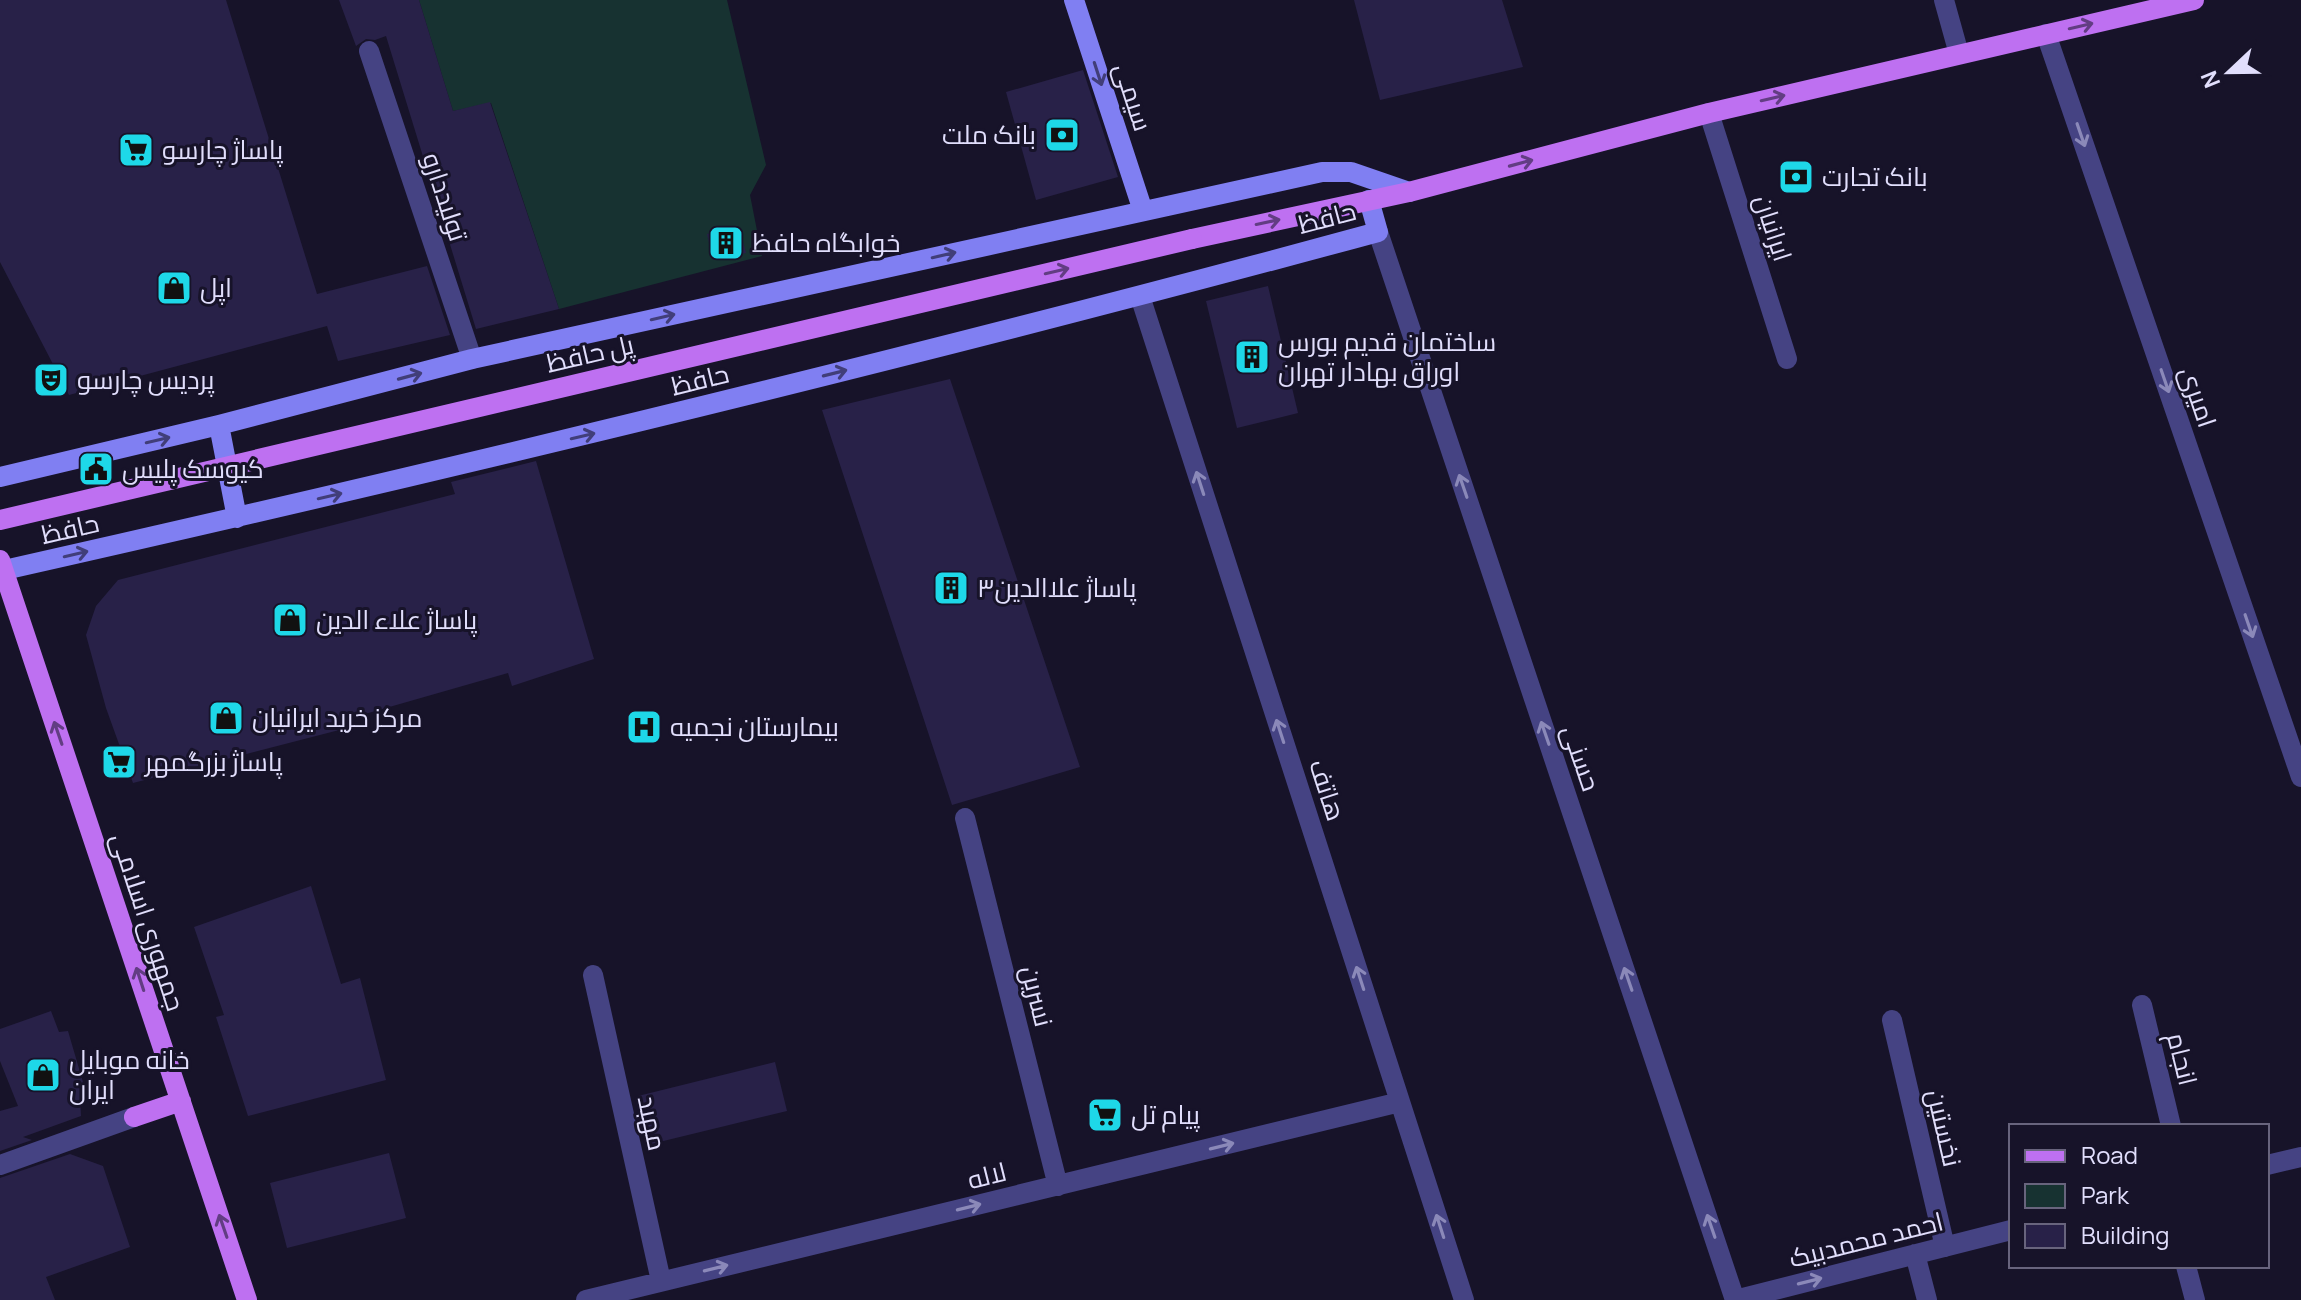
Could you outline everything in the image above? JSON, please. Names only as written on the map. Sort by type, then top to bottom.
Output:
[{"type":"main road","name":"سیمی","points":[[1074,0],[1143,211]]},
{"type":"main road","name":"حافظ","points":[[1192,239],[1409,192],[1709,113],[2194,0]]},
{"type":"main road","name":"حافظ","points":[[0,477],[219,425],[472,359],[1322,172],[1351,172],[1409,192]]},
{"type":"main road","name":"حافظ","points":[[1,567],[237,518],[624,426],[1140,296],[1378,232],[1369,200]]},
{"type":"main road","name":"پل حافظ","points":[[0,520],[1192,239]]},
{"type":"main road","points":[[219,425],[237,518]]},
{"type":"main road","name":"جمهوری اسلامی","points":[[1,567],[247,1300]]},
{"type":"main road","points":[[134,1117],[181,1101]]},
{"type":"street","points":[[1944,0],[1959,54]]},
{"type":"street","name":"امیری","points":[[2046,34],[2301,777]]},
{"type":"street","name":"تولیددارو","points":[[369,51],[472,359]]},
{"type":"street","name":"ایرانیان","points":[[1709,113],[1787,359]]},
{"type":"street","name":"حسنی","points":[[1378,232],[1735,1300]]},
{"type":"street","name":"هاتف","points":[[1140,296],[1464,1300]]},
{"type":"street","name":"نسرین","points":[[965,818],[1058,1186]]},
{"type":"street","name":"مهبد","points":[[593,975],[661,1281]]},
{"type":"street","name":"انجام","points":[[2142,1005],[2171,1124]]},
{"type":"street","name":"نخستین","points":[[1892,1020],[1945,1247]]},
{"type":"street","name":"لاله","points":[[586,1300],[1400,1102]]},
{"type":"street","points":[[0,1165],[134,1117]]},
{"type":"street","points":[[2269,1165],[2301,1157]]},
{"type":"street","name":"احمد محمدبیک","points":[[1735,1300],[1777,1295],[1915,1254],[2009,1231]]},
{"type":"street","points":[[1915,1254],[1927,1300]]},
{"type":"street","points":[[2187,1268],[2195,1300]]},
{"type":"green space","points":[[419,0],[727,0],[766,165],[750,195],[762,256],[559,309],[491,103],[453,111]]},
{"type":"building","name":"پاساژ چارسو","points":[[0,0],[226,0],[317,294],[427,266],[450,335],[338,361],[327,326],[69,395],[0,262]]},
{"type":"building","points":[[339,0],[419,0],[453,111],[490,102],[559,309],[476,329],[386,36],[366,39],[356,46]]},
{"type":"building","points":[[1354,0],[1502,0],[1523,67],[1380,100]]},
{"type":"building","name":"بانک ملت","points":[[1083,70],[1118,177],[1036,200],[1006,92]]},
{"type":"building","name":"خوابگاه حافظ","points":[[739,227],[746,253],[713,260],[707,234]]},
{"type":"building","name":"ساختمان قدیم بورس اوراق بهادار تهران","points":[[1268,286],[1298,413],[1237,428],[1206,301]]},
{"type":"building","name":"پاساژ علاالدین۳","points":[[950,379],[1080,767],[952,805],[822,410]]},
{"type":"building","points":[[536,461],[594,659],[512,686],[508,673],[344,720],[347,728],[133,783],[106,708],[86,635],[96,606],[118,580],[455,494],[451,482]]},
{"type":"building","points":[[311,886],[341,984],[360,978],[386,1080],[248,1116],[216,1017],[224,1015],[194,927]]},
{"type":"building","name":"خانه موبایل ایران","points":[[51,1011],[59,1032],[68,1031],[85,1089],[80,1097],[81,1116],[23,1137],[32,1140],[0,1151],[0,1111],[18,1106],[0,1061],[0,1029]]},
{"type":"building","points":[[775,1062],[787,1111],[647,1145],[638,1096]]},
{"type":"building","points":[[389,1153],[406,1218],[287,1248],[270,1183]]},
{"type":"building","points":[[70,1154],[103,1166],[130,1247],[46,1277],[55,1300],[0,1300],[0,1178]]},
{"type":"place","name":"بانک ملت","points":[[1062,135]]},
{"type":"place","name":"پاساژ چارسو","points":[[136,150]]},
{"type":"place","name":"بانک تجارت","points":[[1796,177]]},
{"type":"place","name":"خوابگاه حافظ","points":[[726,243]]},
{"type":"place","name":"اپل","points":[[174,288]]},
{"type":"place","name":"ساختمان قدیم بورس اوراق بهادار تهران","points":[[1252,357]]},
{"type":"place","name":"پردیس چارسو","points":[[51,380]]},
{"type":"place","name":"کیوسک پلیس","points":[[96,469]]},
{"type":"place","name":"پاساژ علاالدین۳","points":[[951,588]]},
{"type":"place","name":"پاساژ علاء الدین","points":[[290,620]]},
{"type":"place","name":"مرکز خرید ایرانیان","points":[[226,718]]},
{"type":"place","name":"بیمارستان نجمیه","points":[[644,727]]},
{"type":"place","name":"پاساژ بزرگمهر","points":[[119,762]]},
{"type":"place","name":"خانه موبایل ایران","points":[[43,1075]]},
{"type":"place","name":"پیام تل","points":[[1105,1115]]}]
